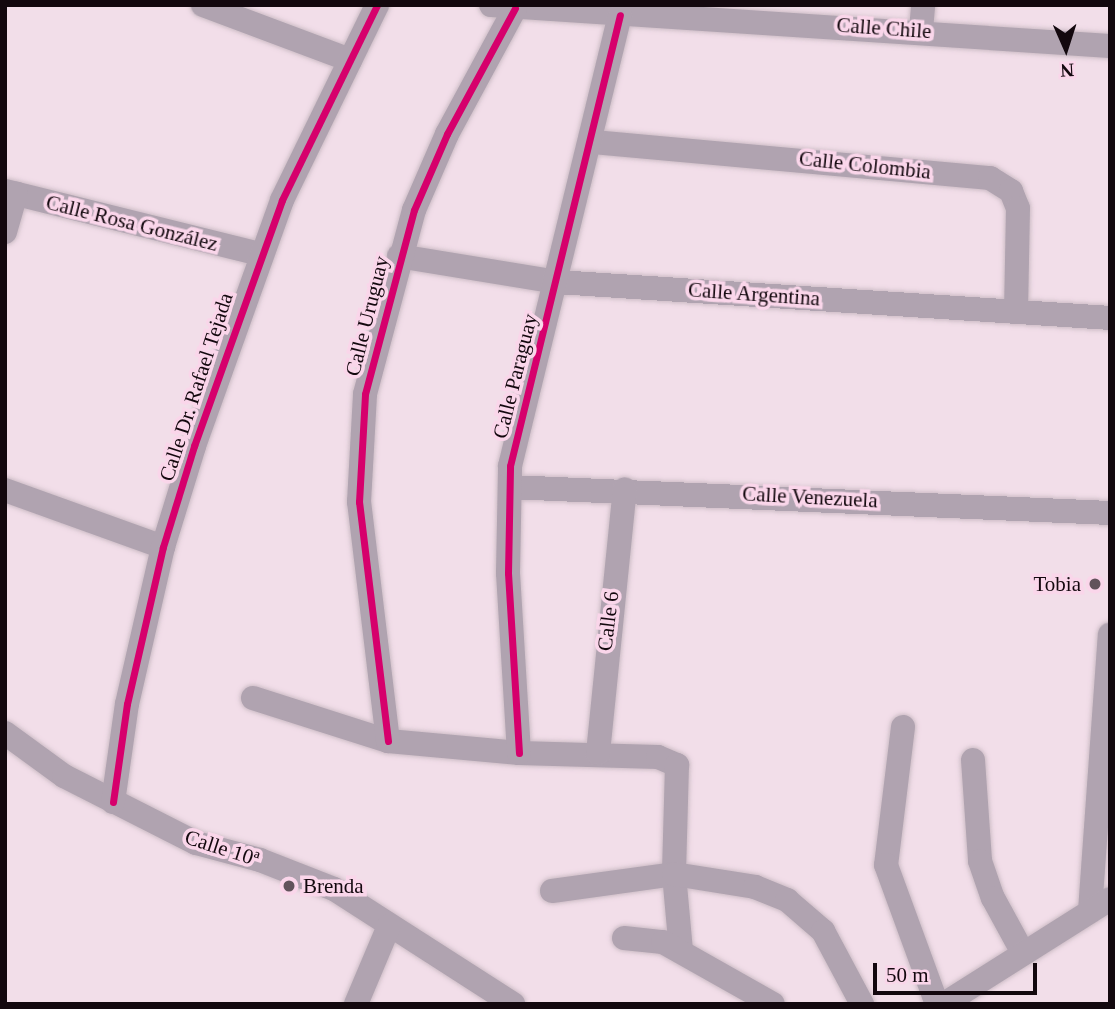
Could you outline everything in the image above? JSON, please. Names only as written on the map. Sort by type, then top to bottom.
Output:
[{"type":"street","points":[[203,5],[254,14],[351,60]]},
{"type":"street","name":"Calle Dr. Rafael Tejada","points":[[113,802],[127,705],[163,547],[260,254],[377,5]]},
{"type":"street","points":[[921,30],[923,5]]},
{"type":"street","name":"Calle Chile","points":[[503,7],[620,15],[729,12],[1110,46]]},
{"type":"street","name":"Calle Uruguay","points":[[388,741],[359,502],[365,394],[399,256],[447,134],[503,7]]},
{"type":"street","name":"Calle Paraguay","points":[[519,753],[508,573],[510,487],[517,435],[593,142],[620,15]]},
{"type":"street","name":"Calle Colombia","points":[[593,142],[990,178],[1011,191],[1018,208],[1016,311]]},
{"type":"street","points":[[5,232],[11,192]]},
{"type":"street","name":"Calle Rosa González","points":[[11,192],[260,254]]},
{"type":"street","name":"Calle Argentina","points":[[399,256],[557,282],[1110,318]]},
{"type":"street","name":"Calle Venezuela","points":[[510,487],[625,489],[1110,513]]},
{"type":"street","name":"Calle 6","points":[[598,753],[625,489]]},
{"type":"street","points":[[5,490],[163,547]]},
{"type":"street","points":[[944,1004],[1100,905],[1110,635]]},
{"type":"street","points":[[253,698],[388,741],[519,753],[598,753],[658,757],[677,765],[674,874],[681,951]]},
{"type":"street","points":[[903,727],[886,865],[937,1004]]},
{"type":"street","name":"Calle 10ª","points":[[9,744],[113,802],[196,843],[260,860],[334,890],[513,1004]]},
{"type":"street","points":[[974,760],[980,861],[993,898],[1023,954]]},
{"type":"street","points":[[552,891],[674,874],[729,880],[787,900],[823,931],[862,1004]]},
{"type":"street","points":[[356,1004],[388,926]]},
{"type":"street","points":[[624,938],[663,942],[773,1004]]},
{"type":"cycle path","points":[[113,802],[127,704],[163,547],[194,446],[282,200],[377,5]]},
{"type":"cycle path","points":[[388,741],[359,502],[365,394],[414,210],[447,134],[515,8]]},
{"type":"cycle path","points":[[519,753],[508,573],[510,466],[620,15]]},
{"type":"place","name":"Tobia","points":[[1095,584]]},
{"type":"place","name":"Brenda","points":[[289,886]]}]
